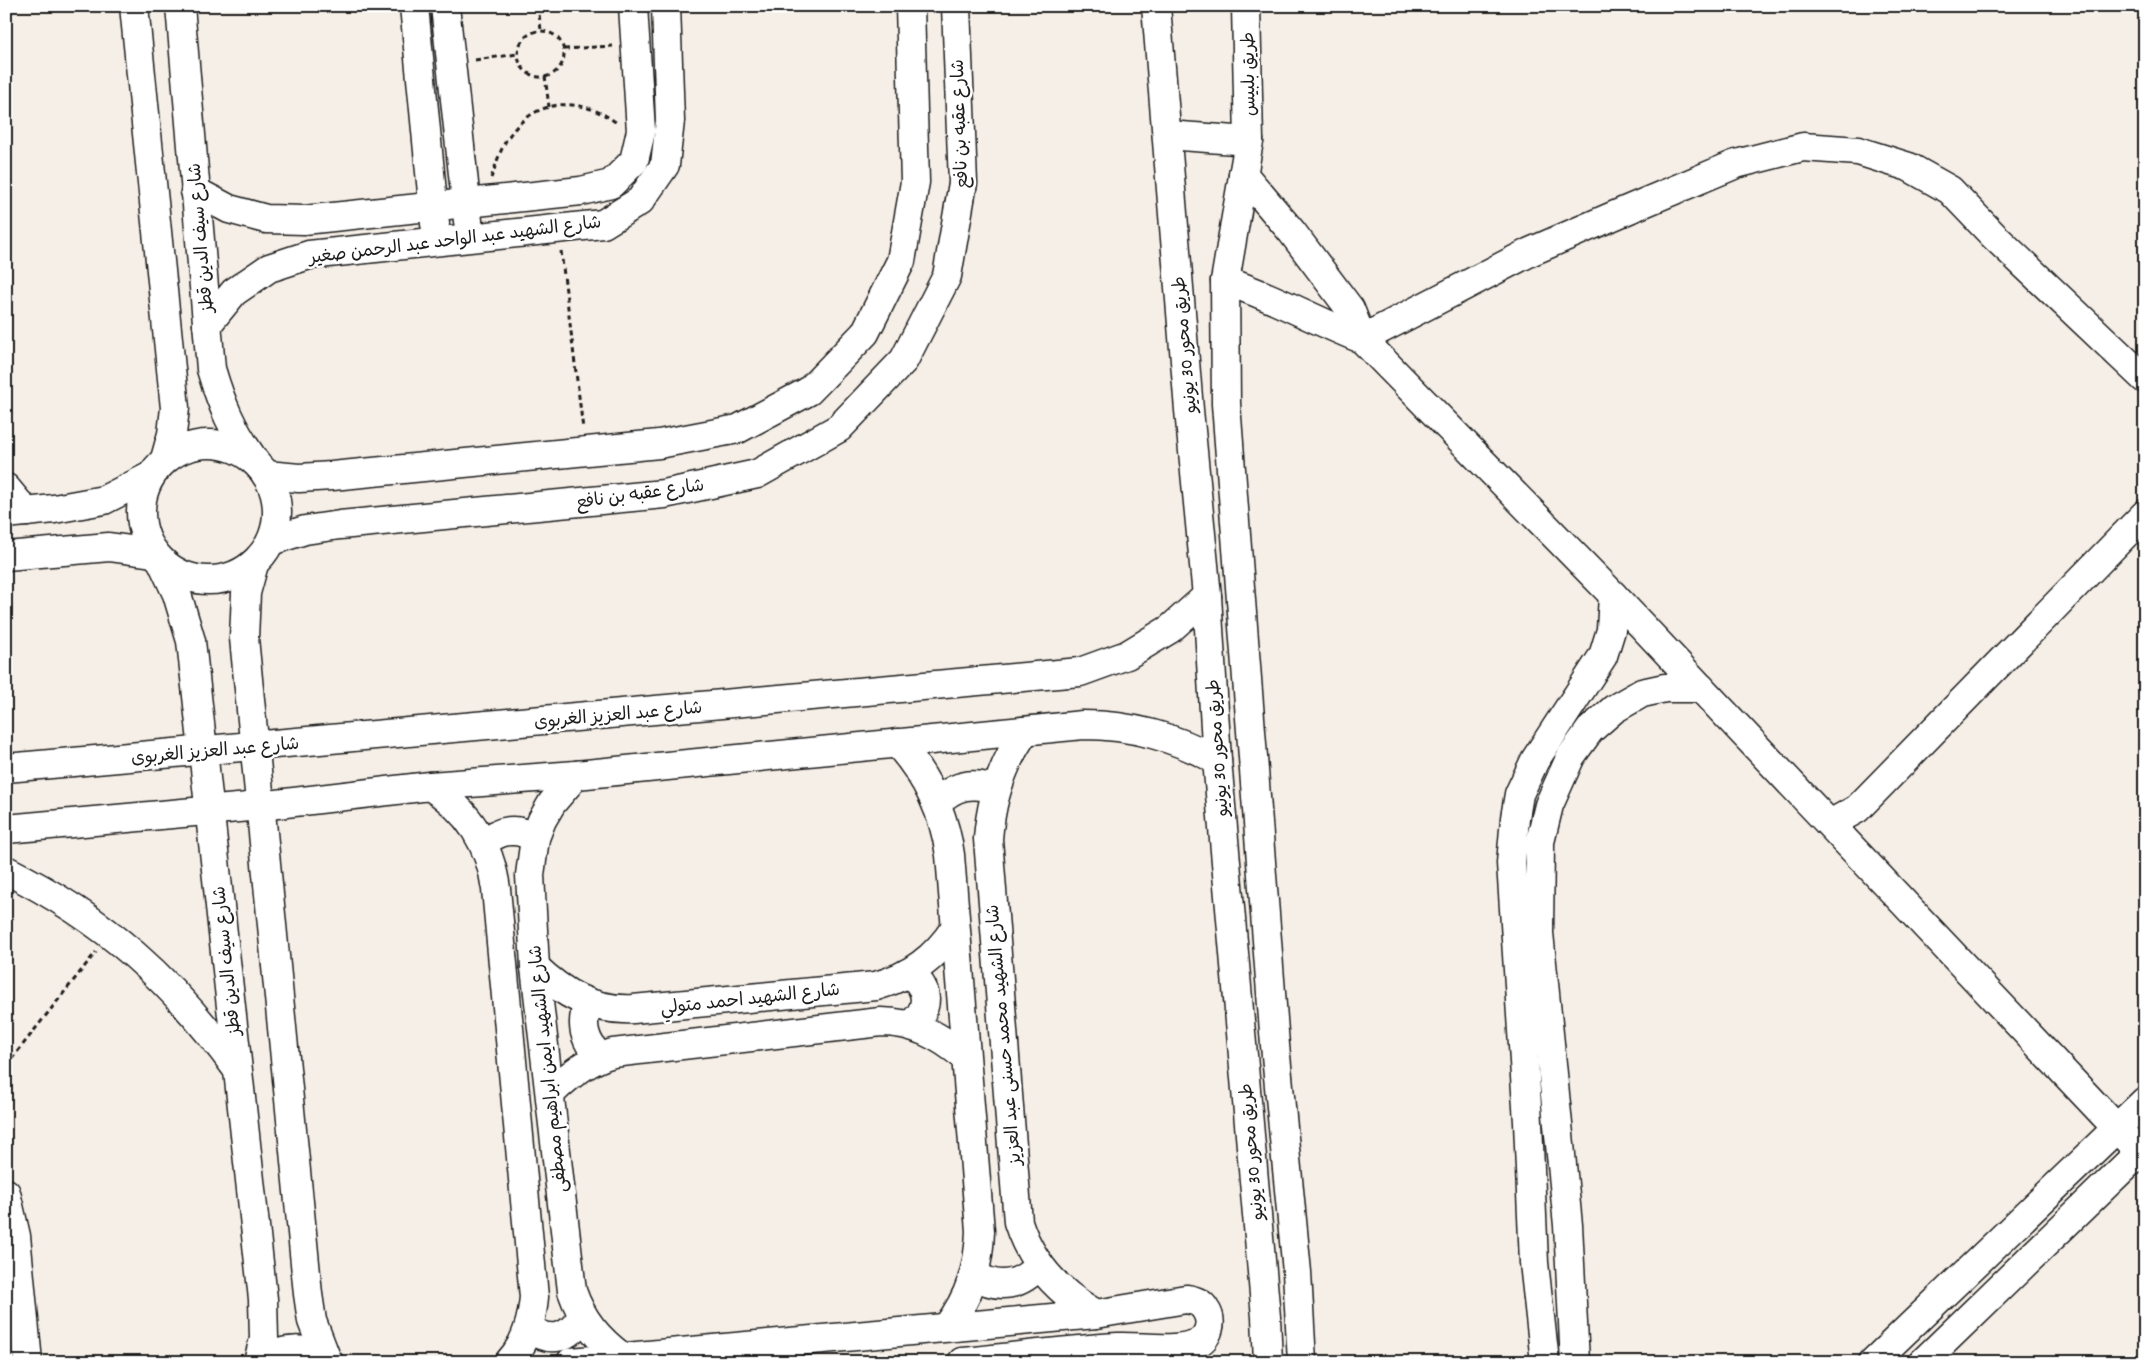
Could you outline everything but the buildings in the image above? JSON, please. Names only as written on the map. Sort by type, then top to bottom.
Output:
[{"type":"street","points":[[134,6],[175,408],[172,434],[141,502],[142,528],[158,558]]},
{"type":"street","name":"شارع سيف الدين قطز","points":[[180,6],[211,369],[220,402],[234,432],[260,468]]},
{"type":"street","points":[[414,6],[436,241]]},
{"type":"street","points":[[445,6],[451,63],[474,202],[470,238]]},
{"type":"street","name":"شارع الشهيد عبد الواحد عبد الرحمن صغير","points":[[195,191],[229,209],[266,219],[304,220],[581,191],[611,184],[634,162],[641,131],[633,6]]},
{"type":"street","name":"شارع الشهيد عبد الواحد عبد الرحمن صغير","points":[[207,326],[234,292],[269,268],[310,255],[602,224],[640,201],[664,164],[670,121],[666,6]]},
{"type":"street","points":[[6,488],[16,513],[54,509],[104,500],[157,468],[186,447],[209,443],[233,448],[260,468],[299,478],[659,444],[738,429],[809,391],[865,333],[901,262],[915,182],[910,6]]},
{"type":"street","name":"شارع عقبه بن نافع","points":[[271,541],[305,530],[340,525],[664,494],[756,474],[839,428],[904,360],[947,276],[963,183],[956,6]]},
{"type":"street","points":[[1156,6],[1167,135],[1250,141]]},
{"type":"street","name":"طريق بلبيس","points":[[1250,12],[1250,141]]},
{"type":"street","name":"طريق محور 30 يونيو","points":[[1167,135],[1207,596],[1217,760],[1266,1316],[1268,1362]]},
{"type":"street","name":"طريق محور 30 يونيو","points":[[1250,141],[1225,282],[1226,404],[1275,1045],[1297,1272],[1302,1362]]},
{"type":"street","points":[[1225,282],[1257,292],[1309,317],[1362,339],[1530,252],[1736,164],[1803,148],[1858,151],[1909,167],[1950,190],[1994,236],[2145,379]]},
{"type":"street","points":[[1244,174],[1292,232],[1350,309],[1362,339],[1613,595],[2116,1127],[2143,1152],[1923,1362]]},
{"type":"street","points":[[6,556],[109,546],[158,558],[180,574],[199,580],[219,580],[238,575],[254,564],[264,553],[271,541],[277,519],[275,496],[260,468]]},
{"type":"street","points":[[1830,824],[1857,809],[2145,514]]},
{"type":"street","name":"شارع سيف الدين قطز","points":[[158,558],[177,594],[191,641],[264,1312],[264,1339],[259,1362]]},
{"type":"street","points":[[254,564],[246,593],[243,623],[254,746],[308,1301],[316,1334],[328,1361]]},
{"type":"street","points":[[1545,1362],[1534,1263],[1528,1122],[1511,863],[1514,818],[1519,794],[1535,760],[1603,656],[1611,630],[1613,595]]},
{"type":"street","name":"شارع عبد العزيز الغربوى","points":[[6,768],[1080,672],[1127,655],[1156,638],[1170,629],[1207,596]]},
{"type":"street","points":[[1575,1362],[1568,1225],[1539,933],[1540,842],[1549,805],[1571,756],[1590,730],[1614,709],[1642,693],[1665,688],[1701,688]]},
{"type":"street","points":[[6,829],[209,811],[430,786],[576,775],[1083,724],[1123,727],[1175,740],[1217,760]]},
{"type":"street","name":"شارع الشهيد محمد حسنى عبد العزيز","points":[[1024,731],[1008,759],[996,790],[989,823],[988,856],[1018,1222],[1023,1238],[1039,1264],[1066,1294],[1096,1314]]},
{"type":"street","points":[[897,743],[920,771],[937,803],[947,837],[955,928],[980,1231],[979,1253],[974,1275],[964,1303],[947,1328]]},
{"type":"street","name":"شارع الشهيد ايمن ابراهيم مصطفى","points":[[576,775],[552,803],[535,838],[530,875],[535,967],[551,1093],[572,1292],[582,1316],[596,1336],[622,1357]]},
{"type":"street","name":"شارع الشهيد ايمن ابراهيم مصطفى","points":[[430,786],[446,796],[484,843],[490,856],[494,875],[534,1297],[529,1328],[522,1343],[509,1362]]},
{"type":"street","points":[[937,803],[944,795],[964,786],[986,786],[996,790]]},
{"type":"street","points":[[484,843],[491,836],[509,830],[518,831],[535,838]]},
{"type":"street","points":[[6,870],[68,904],[110,933],[146,964],[180,997],[210,1032],[238,1070]]},
{"type":"street","name":"شارع الشهيد احمد متولي","points":[[535,967],[559,988],[588,1004],[618,1010],[633,1009],[876,986],[908,973],[934,955],[955,928]]},
{"type":"street","points":[[908,973],[922,985],[925,993],[923,1011],[911,1024]]},
{"type":"street","points":[[588,1004],[585,1012],[584,1032],[588,1042],[600,1057]]},
{"type":"street","points":[[551,1093],[574,1072],[600,1057],[628,1050],[881,1022],[911,1024],[940,1038],[965,1057]]},
{"type":"street","points":[[1874,1362],[2145,1101]]},
{"type":"street","points":[[6,1193],[28,1362]]},
{"type":"street","points":[[974,1275],[994,1284],[1014,1283],[1032,1272],[1039,1264]]},
{"type":"street","points":[[570,1362],[1096,1314],[1186,1299],[1193,1300],[1205,1308],[1210,1322],[1206,1335],[1201,1341],[1183,1346],[1100,1348],[962,1362]]},
{"type":"street","points":[[529,1328],[538,1335],[548,1338],[559,1337],[573,1329],[582,1316]]},
{"type":"street","points":[[259,1362],[275,1354],[296,1350],[307,1351],[328,1361]]},
{"type":"path","points":[[538,6],[541,30]]},
{"type":"path","points":[[541,30],[558,38],[564,49],[564,56],[558,70],[545,76],[537,76],[524,68],[518,54],[525,38],[541,30]]},
{"type":"path","points":[[564,49],[635,44]]},
{"type":"path","points":[[451,63],[518,54]]},
{"type":"path","points":[[545,76],[549,107]]},
{"type":"path","points":[[474,202],[506,141],[517,126],[532,114],[549,107],[577,105],[591,108],[604,114],[638,142]]},
{"type":"path","points":[[559,228],[585,452]]},
{"type":"path","points":[[6,1066],[110,933]]}]
